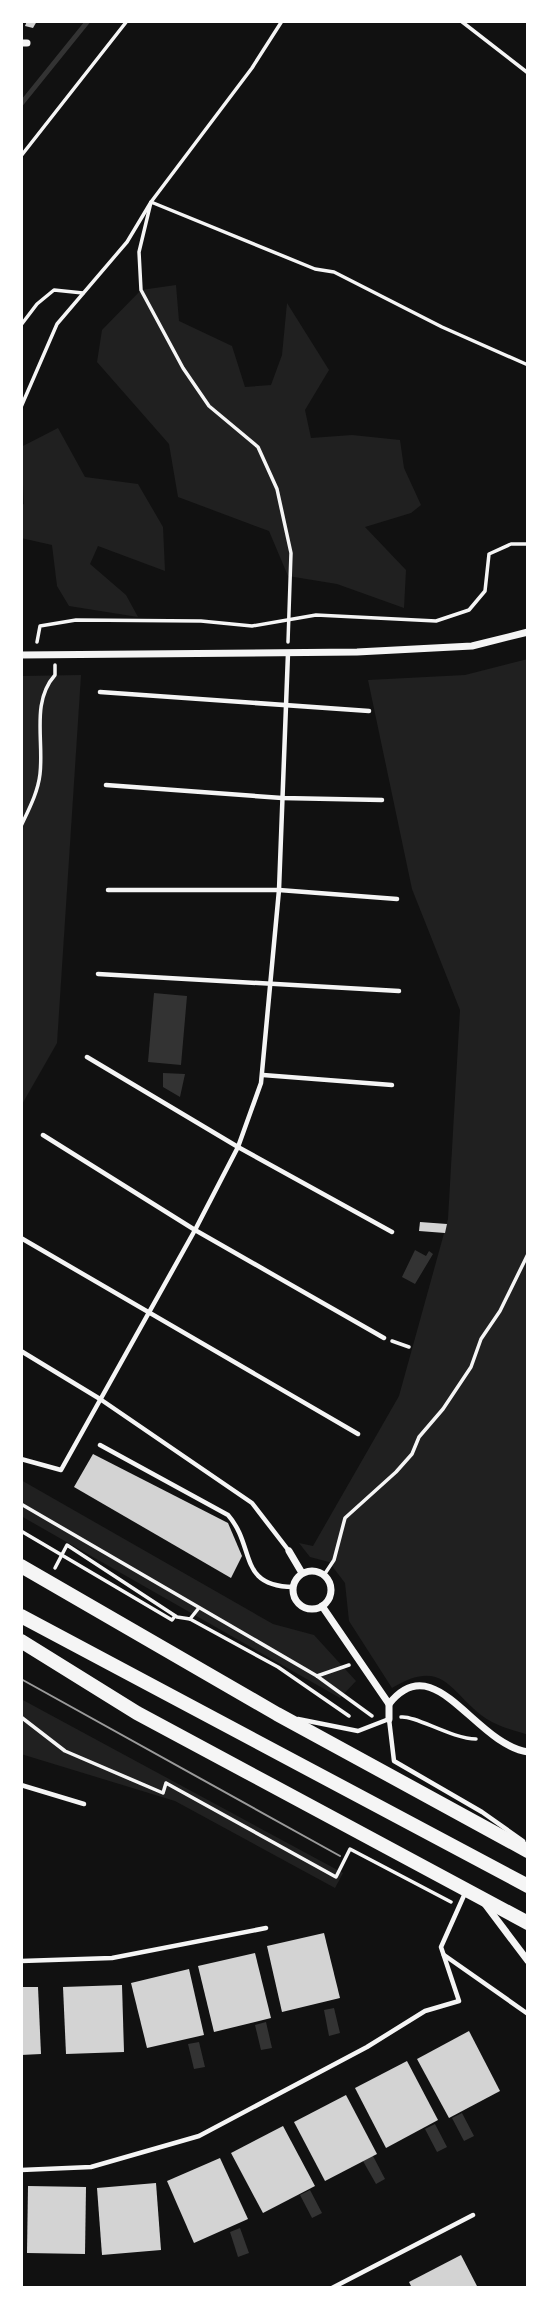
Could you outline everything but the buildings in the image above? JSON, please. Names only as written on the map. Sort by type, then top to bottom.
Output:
[{"type":"highway","points":[[21,1566],[277,1714],[528,1851]]},
{"type":"highway","points":[[21,1616],[528,1886]]},
{"type":"highway","points":[[21,1641],[137,1713],[528,1923]]},
{"type":"street","points":[[21,655],[288,653],[472,646],[528,632]]},
{"type":"street","points":[[289,1551],[302,1573]]},
{"type":"street","points":[[312,1571],[324,1575],[331,1591],[322,1606],[310,1609],[302,1606],[294,1596],[293,1587],[302,1573],[312,1571]]},
{"type":"street","points":[[322,1606],[389,1704],[389,1719]]},
{"type":"street","points":[[389,1704],[401,1691],[416,1685],[437,1689],[490,1736],[507,1747],[528,1752]]},
{"type":"street","points":[[480,1898],[528,1961]]},
{"type":"lane","points":[[21,1459],[61,1470],[195,1230],[238,1147],[262,1075],[279,890],[288,653]]},
{"type":"lane","points":[[100,692],[369,711]]},
{"type":"lane","points":[[106,785],[282,798],[382,800]]},
{"type":"lane","points":[[108,890],[279,890],[397,899]]},
{"type":"lane","points":[[98,974],[399,991]]},
{"type":"lane","points":[[87,1057],[238,1147],[392,1232]]},
{"type":"lane","points":[[262,1075],[392,1085]]},
{"type":"lane","points":[[43,1135],[195,1230],[384,1338]]},
{"type":"lane","points":[[21,1238],[358,1434]]},
{"type":"lane","points":[[21,1351],[100,1399],[252,1503],[289,1551]]},
{"type":"lane","points":[[100,1445],[228,1515],[240,1531],[250,1567],[257,1578],[281,1587],[293,1587]]},
{"type":"lane","points":[[277,1714],[358,1731],[389,1719],[394,1762],[482,1812],[528,1844]]},
{"type":"lane","points":[[21,1785],[84,1804]]},
{"type":"lane","points":[[21,2170],[91,2167],[199,2136],[367,2047],[425,2011],[459,2001],[441,1948],[466,1891]]},
{"type":"lane","points":[[21,1961],[112,1958],[266,1928]]},
{"type":"lane","points":[[443,1954],[528,2014]]},
{"type":"lane","points":[[332,2288],[473,2215]]},
{"type":"path","points":[[21,156],[127,21]]},
{"type":"path","points":[[21,407],[57,324],[127,242],[151,202],[252,68],[282,21]]},
{"type":"path","points":[[461,21],[528,73]]},
{"type":"path","points":[[151,202],[315,269],[334,272],[442,327],[528,365]]},
{"type":"path","points":[[151,202],[139,252],[141,290],[183,368],[209,406],[258,447],[276,489],[291,553],[288,653]]},
{"type":"path","points":[[21,326],[37,304],[54,290],[83,293]]},
{"type":"path","points":[[38,642],[40,626],[76,620],[201,621],[251,626],[316,615],[436,621],[469,610],[485,591],[489,554],[511,544],[528,544]]},
{"type":"path","points":[[21,825],[40,777],[40,713],[44,688],[55,675],[55,655],[38,642],[30,642]]},
{"type":"path","points":[[324,1575],[334,1560],[345,1518],[412,1454],[419,1437],[443,1409],[471,1367],[481,1339],[500,1311],[528,1254]]},
{"type":"path","points":[[384,1338],[409,1348]]},
{"type":"path","points":[[21,1504],[317,1676],[374,1717]]},
{"type":"path","points":[[21,1531],[172,1620],[176,1617]]},
{"type":"path","points":[[54,1569],[67,1545],[176,1617],[190,1619],[278,1667],[358,1722]]},
{"type":"path","points":[[190,1619],[198,1609]]},
{"type":"path","points":[[317,1676],[358,1662]]},
{"type":"path","points":[[366,1719],[382,1714],[389,1719],[408,1716],[434,1729],[469,1739],[485,1739]]},
{"type":"path","points":[[21,1717],[65,1751],[163,1793],[166,1783],[336,1877],[350,1849],[459,1907]]},
{"type":"shaded area","points":[[176,285],[179,321],[232,346],[245,387],[271,385],[282,355],[287,303],[329,370],[305,410],[311,438],[352,435],[400,440],[404,468],[421,505],[411,513],[365,527],[406,570],[404,608],[337,584],[288,576],[269,531],[178,497],[169,444],[97,362],[102,330],[141,290]]},
{"type":"shaded area","points":[[58,428],[85,477],[138,484],[163,527],[165,571],[98,546],[90,564],[126,595],[138,617],[69,606],[57,586],[52,545],[21,538],[21,505],[24,504],[21,447]]},
{"type":"shaded area","points":[[528,659],[528,1735],[492,1722],[478,1713],[448,1684],[437,1678],[425,1676],[411,1679],[392,1688],[349,1621],[345,1583],[329,1562],[310,1557],[299,1543],[313,1546],[399,1396],[448,1219],[460,1010],[412,889],[368,680],[465,675]]},
{"type":"shaded area","points":[[81,675],[57,1043],[21,1106],[21,676]]},
{"type":"shaded area","points":[[154,993],[187,996],[181,1065],[148,1062]]},
{"type":"shaded area","points":[[163,1073],[185,1074],[180,1097],[163,1087]]},
{"type":"shaded area","points":[[415,1250],[426,1256],[429,1251],[433,1254],[415,1284],[402,1277]]},
{"type":"shaded area","points":[[21,1480],[273,1624],[314,1635],[356,1681],[340,1698],[21,1516]]},
{"type":"shaded area","points":[[21,1699],[343,1873],[335,1888],[175,1801],[21,1754]]},
{"type":"shaded area","points":[[334,2008],[340,2033],[329,2036],[324,2010]]},
{"type":"shaded area","points":[[266,2022],[272,2048],[261,2050],[255,2025]]},
{"type":"shaded area","points":[[199,2042],[205,2067],[194,2069],[188,2044]]},
{"type":"shaded area","points":[[462,2113],[474,2136],[464,2141],[452,2118]]},
{"type":"shaded area","points":[[435,2124],[447,2147],[437,2152],[425,2129]]},
{"type":"shaded area","points":[[373,2156],[385,2179],[376,2184],[363,2161]]},
{"type":"shaded area","points":[[310,2190],[322,2213],[312,2218],[300,2195]]},
{"type":"shaded area","points":[[240,2228],[249,2253],[238,2257],[230,2232]]},
{"type":"waterway","points":[[21,104],[88,21]]},
{"type":"tram line","points":[[21,1679],[340,1856]]}]
